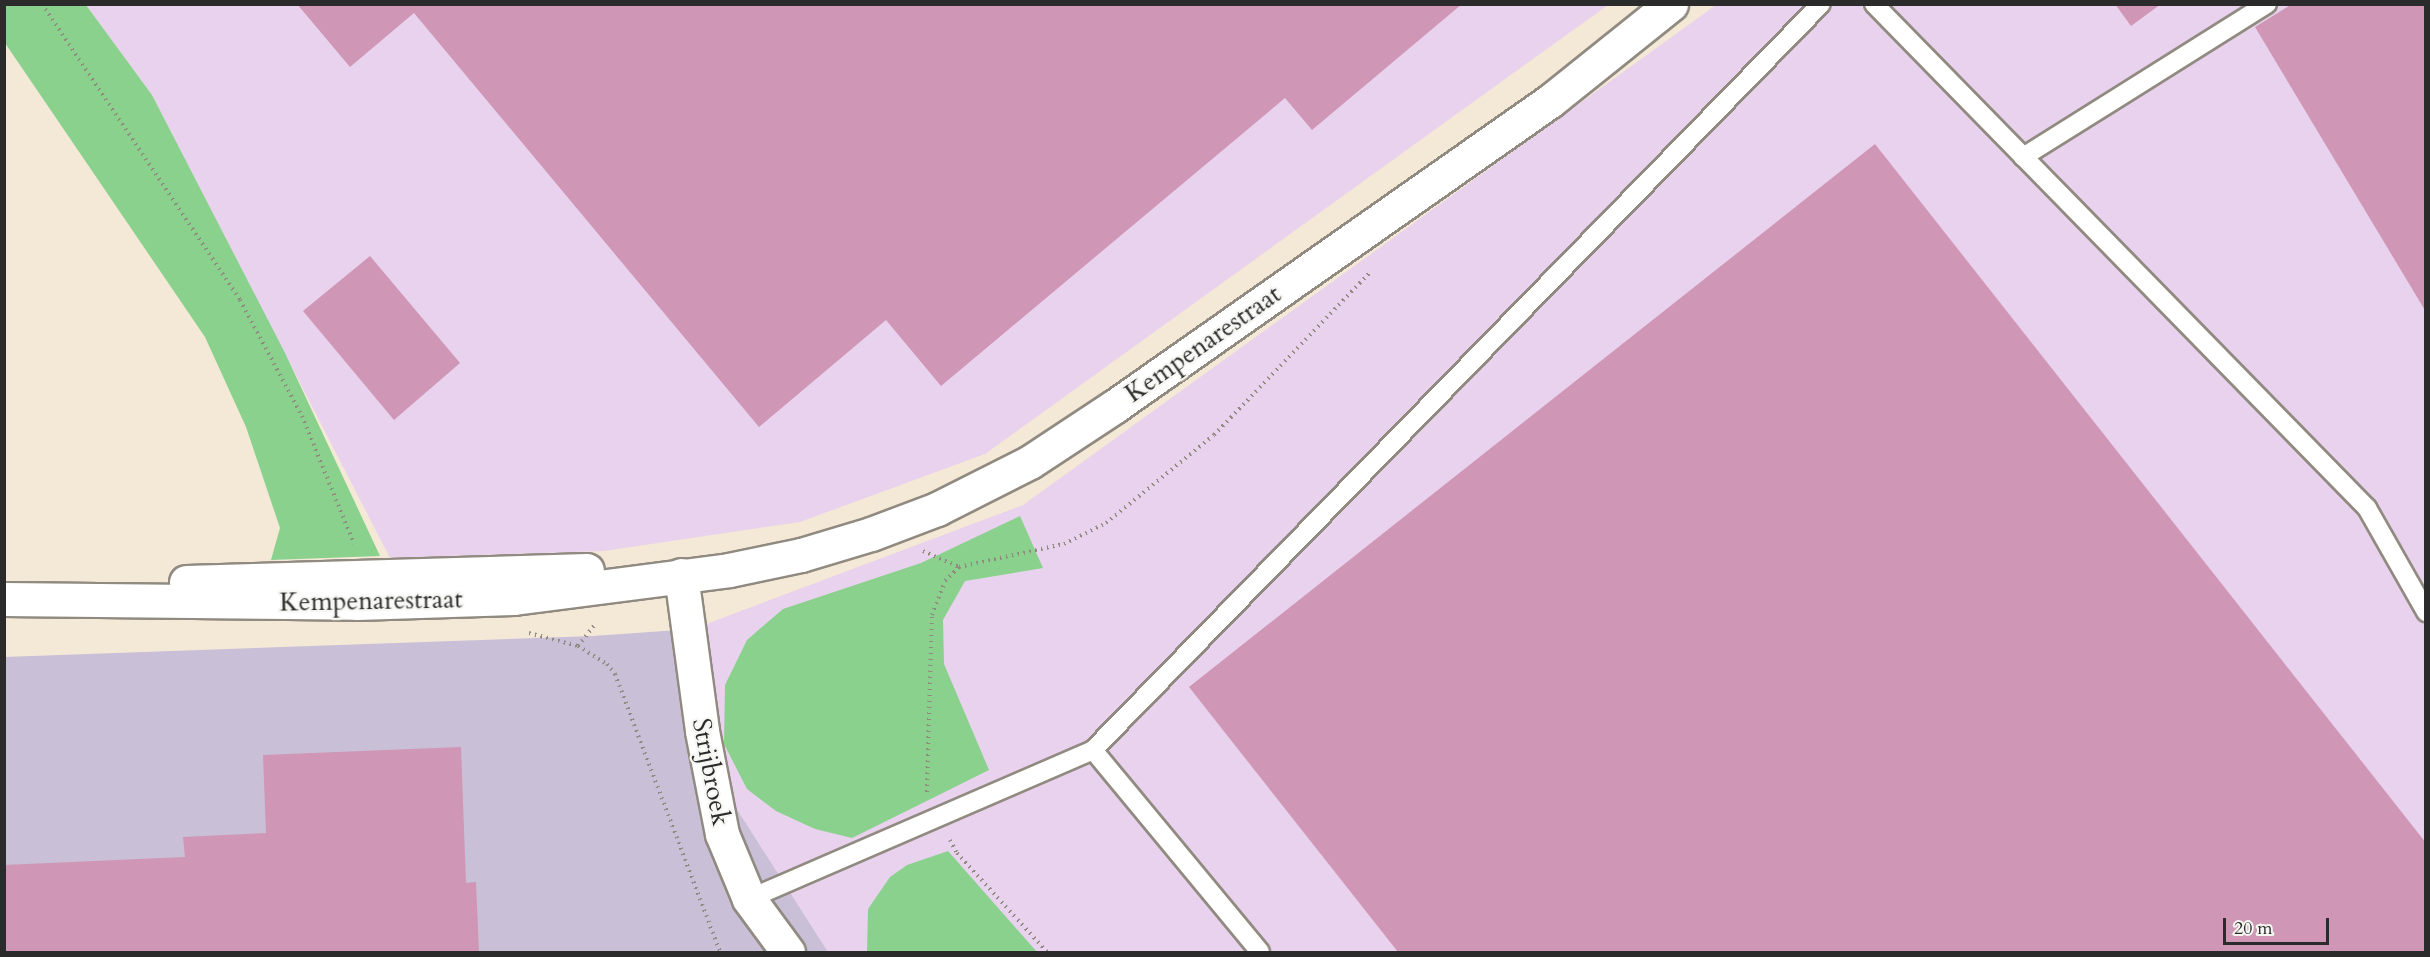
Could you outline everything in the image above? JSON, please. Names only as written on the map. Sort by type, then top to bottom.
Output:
[{"type":"street","name":"Kempenarestraat","points":[[4,599],[59,597],[112,602],[369,603],[514,598],[681,575],[801,555],[871,534],[937,509],[1030,462],[1540,107],[1671,4]]},
{"type":"street","name":"Kempenarestraat","points":[[59,597],[109,587],[358,574],[595,569],[681,575]]},
{"type":"street","name":"Strijbroek","points":[[681,575],[711,790],[722,834],[749,899],[788,952]]},
{"type":"lane","points":[[749,899],[1093,750],[1821,4]]},
{"type":"lane","points":[[1874,4],[2367,508],[2426,612]]},
{"type":"lane","points":[[2023,157],[2267,4]]},
{"type":"lane","points":[[1093,750],[1260,952]]},
{"type":"path","points":[[42,4],[240,300],[302,416],[357,553],[358,574]]},
{"type":"path","points":[[1047,952],[957,853],[939,818],[926,781],[932,615],[945,581],[959,567],[1064,544],[1106,523],[1214,435],[1379,264]]},
{"type":"path","points":[[517,633],[546,636],[578,646],[607,664],[615,674],[720,952]]},
{"type":"shaded area","points":[[86,5],[1608,5],[985,454],[800,522],[604,551],[390,558],[152,95]]},
{"type":"shaded area","points":[[1716,5],[2425,5],[2425,952],[828,952],[717,778],[693,629],[1023,505]]},
{"type":"shaded area","points":[[693,629],[717,778],[828,952],[5,952],[4,657],[593,636]]},
{"type":"green space","points":[[4,5],[86,5],[152,95],[285,353],[380,556],[271,560],[280,528],[246,427],[205,337],[5,43]]},
{"type":"green space","points":[[1020,516],[1043,568],[965,581],[943,620],[944,664],[989,770],[852,838],[815,829],[776,811],[747,789],[724,744],[725,685],[747,640],[783,609],[921,563]]},
{"type":"green space","points":[[948,851],[1037,952],[867,952],[868,909],[890,877],[907,865]]},
{"type":"building","points":[[297,4],[1462,4],[1312,130],[1285,98],[941,386],[886,320],[759,427],[414,13],[350,67]]},
{"type":"building","points":[[2115,4],[2161,4],[2131,26]]},
{"type":"building","points":[[2292,4],[2426,4],[2426,312],[2255,27]]},
{"type":"building","points":[[1875,144],[2426,843],[2426,952],[1398,952],[1189,687]]},
{"type":"building","points":[[370,256],[460,363],[394,420],[303,311]]},
{"type":"building","points":[[461,747],[466,883],[476,882],[479,952],[4,952],[4,865],[185,857],[183,837],[266,833],[263,755]]}]
